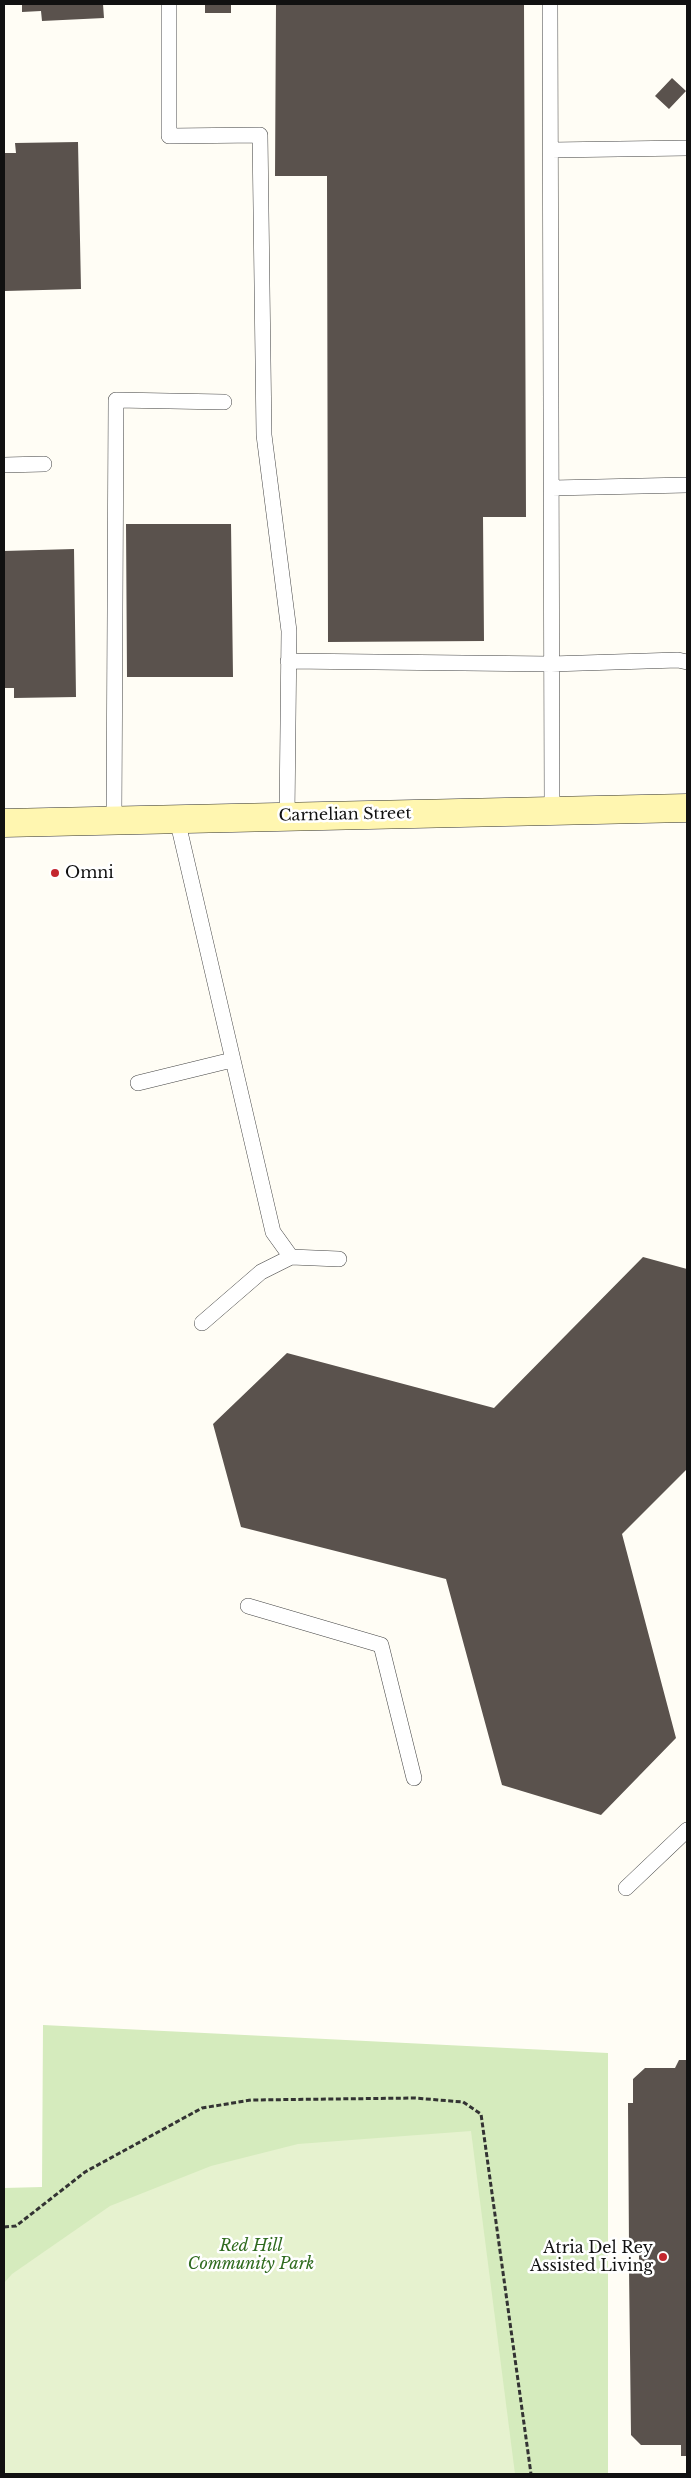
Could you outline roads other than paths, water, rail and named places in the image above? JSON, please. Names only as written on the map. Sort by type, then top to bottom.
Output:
[{"type":"main road","name":"Carnelian Street","points":[[4,823],[687,808]]},
{"type":"lane","points":[[169,4],[169,136],[260,135],[264,435],[290,631],[288,661],[287,816]]},
{"type":"lane","points":[[550,4],[552,810]]},
{"type":"lane","points":[[551,150],[687,148]]},
{"type":"lane","points":[[114,820],[116,400],[224,402]]},
{"type":"lane","points":[[4,465],[44,464]]},
{"type":"lane","points":[[552,488],[687,485]]},
{"type":"lane","points":[[288,661],[551,664],[678,660],[687,662]]},
{"type":"lane","points":[[177,819],[273,1232],[291,1257]]},
{"type":"lane","points":[[138,1083],[232,1060]]},
{"type":"lane","points":[[202,1323],[261,1272],[291,1257],[339,1259]]},
{"type":"lane","points":[[248,1606],[381,1645],[414,1778]]},
{"type":"lane","points":[[626,1888],[687,1830]]},
{"type":"place","name":"Omni","points":[[55,873]]},
{"type":"place","name":"Atria Del Rey Assisted Living","points":[[663,2257]]},
{"type":"park label","name":"Red Hill Community Park","points":[[251,2255]]}]
